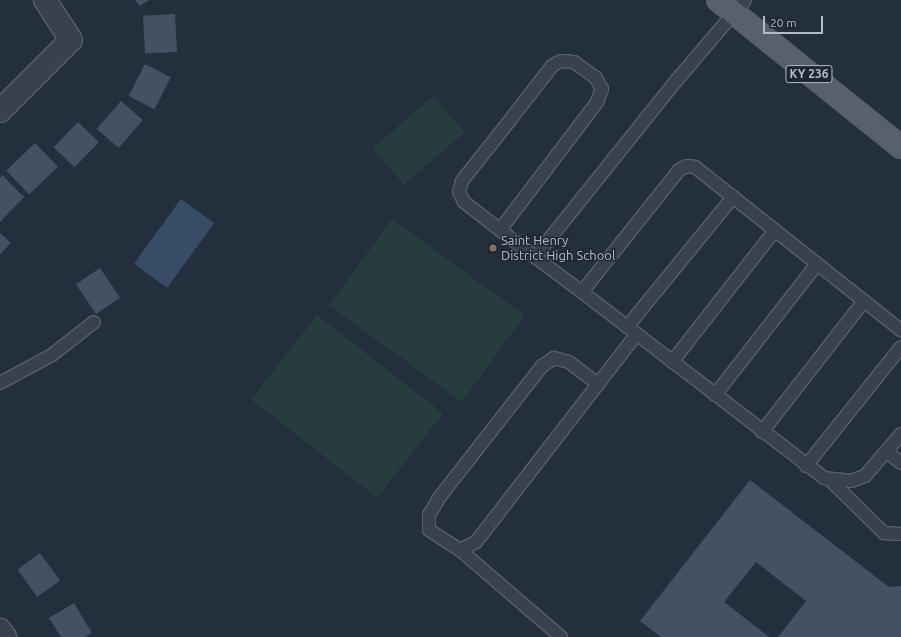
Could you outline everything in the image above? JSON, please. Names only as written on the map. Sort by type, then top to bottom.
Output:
[{"type":"main road","name":"KY 236","points":[[732,4],[901,147]]},
{"type":"street","points":[[0,111],[71,40],[45,0]]},
{"type":"street","points":[[0,630],[5,637]]},
{"type":"lane","points":[[536,257],[732,4]]},
{"type":"lane","points":[[500,230],[597,102],[602,89],[596,78],[574,62],[561,61],[552,66],[462,181],[460,192],[464,202],[500,230],[582,292],[627,327],[637,334],[806,466],[830,480],[884,533],[901,534]]},
{"type":"lane","points":[[582,292],[682,168],[695,167],[901,330]]},
{"type":"lane","points":[[627,327],[733,197]]},
{"type":"lane","points":[[672,362],[775,230]]},
{"type":"lane","points":[[715,395],[817,264]]},
{"type":"lane","points":[[762,432],[864,301]]},
{"type":"lane","points":[[0,383],[52,355],[94,322]]},
{"type":"lane","points":[[460,550],[476,542],[637,334]]},
{"type":"lane","points":[[806,466],[901,347]]},
{"type":"lane","points":[[561,637],[460,550],[429,530],[429,515],[542,366],[554,358],[569,362],[598,384]]},
{"type":"lane","points":[[830,480],[851,481],[865,476],[901,434]]},
{"type":"lane","points":[[886,452],[901,463]]},
{"type":"green space","points":[[433,96],[464,132],[404,185],[373,148]]},
{"type":"green space","points":[[392,219],[525,315],[462,402],[329,306]]},
{"type":"green space","points":[[317,315],[443,414],[377,498],[251,399]]},
{"type":"water","points":[[181,199],[214,223],[167,288],[134,264]]},
{"type":"building","points":[[135,0],[149,0],[140,6]]},
{"type":"building","points":[[175,14],[177,52],[145,54],[143,16]]},
{"type":"building","points":[[145,64],[171,77],[154,109],[129,96]]},
{"type":"building","points":[[121,101],[143,120],[119,148],[97,129]]},
{"type":"building","points":[[78,122],[99,142],[75,167],[54,147]]},
{"type":"building","points":[[35,143],[58,167],[29,195],[6,171]]},
{"type":"building","points":[[2,175],[24,197],[0,222],[0,178]]},
{"type":"building","points":[[0,233],[11,243],[0,254]]},
{"type":"building","points":[[100,268],[120,298],[96,314],[76,284]]},
{"type":"building","points":[[750,480],[889,587],[901,586],[901,637],[778,637],[806,601],[756,562],[724,602],[769,637],[661,637],[640,621]]},
{"type":"building","points":[[40,553],[60,581],[37,597],[17,569]]},
{"type":"building","points":[[74,603],[92,633],[85,637],[61,637],[49,618]]},
{"type":"place","name":"Saint Henry District High School","points":[[493,248]]}]
